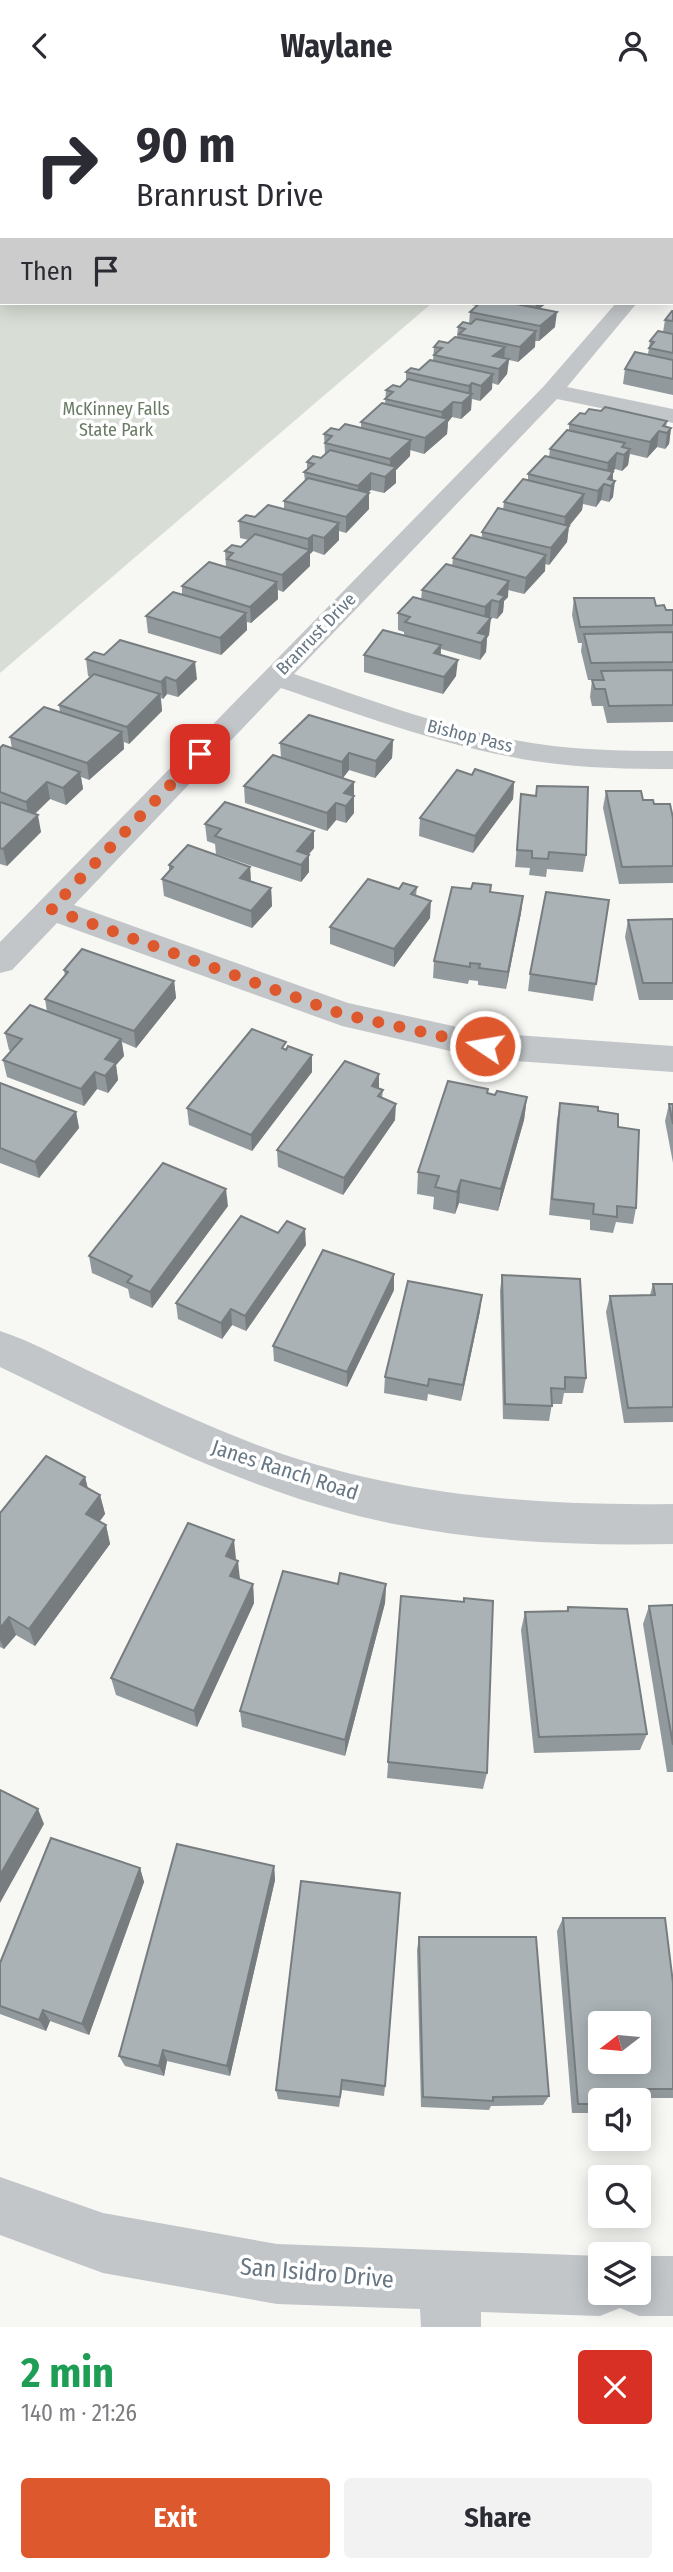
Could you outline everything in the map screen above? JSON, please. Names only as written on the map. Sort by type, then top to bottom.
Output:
[{"type":"street","name":"Branrust Drive","points":[[0,962],[552,391],[625,305]]},
{"type":"street","points":[[552,391],[673,416]]},
{"type":"street","name":"Bishop Pass","points":[[274,677],[465,737],[515,749],[625,760],[673,760]]},
{"type":"street","points":[[51,909],[342,1014],[485,1046],[673,1059]]},
{"type":"street","name":"Janes Ranch Road","points":[[0,1347],[212,1447],[302,1481],[378,1501],[453,1513],[540,1522],[673,1524]]},
{"type":"street","name":"San Isidro Drive","points":[[0,2206],[103,2243],[450,2304],[588,2287]]},
{"type":"street","points":[[651,2286],[673,2286]]},
{"type":"green space","name":"McKinney Falls State Park","points":[[0,305],[430,305],[0,673]]},
{"type":"building","points":[[478,305],[521,305],[557,312],[540,326],[470,312]]},
{"type":"building","points":[[672,311],[673,321],[665,320]]},
{"type":"building","points":[[476,319],[536,331],[520,347],[459,334],[465,329],[458,327],[463,322],[471,324]]},
{"type":"building","points":[[658,331],[673,334],[673,353],[649,348],[654,342],[650,341]]},
{"type":"building","points":[[455,337],[505,347],[493,356],[509,359],[499,369],[434,355],[442,348],[434,347],[439,341],[448,343]]},
{"type":"building","points":[[635,352],[673,360],[673,379],[625,369]]},
{"type":"building","points":[[430,360],[493,374],[481,386],[472,383],[469,386],[406,372],[411,368],[419,370]]},
{"type":"building","points":[[408,379],[472,394],[462,403],[453,402],[442,412],[385,399],[393,392],[386,390],[393,385],[400,387]]},
{"type":"building","points":[[382,403],[448,419],[425,438],[361,422]]},
{"type":"building","points":[[605,407],[667,421],[663,426],[671,428],[667,433],[659,431],[650,442],[569,424],[580,413],[585,414],[589,409],[601,411]]},
{"type":"building","points":[[345,424],[411,440],[390,459],[325,443],[332,436],[324,434],[331,428],[339,430]]},
{"type":"building","points":[[567,430],[625,443],[622,447],[630,449],[624,455],[617,453],[608,463],[550,449]]},
{"type":"building","points":[[330,450],[396,467],[385,477],[371,473],[358,486],[304,472],[314,464],[307,462],[313,456],[321,458]]},
{"type":"building","points":[[545,456],[613,472],[608,479],[615,481],[611,486],[604,484],[598,491],[528,474]]},
{"type":"building","points":[[308,478],[369,493],[346,517],[284,501]]},
{"type":"building","points":[[523,479],[584,494],[565,517],[504,502]]},
{"type":"building","points":[[268,505],[339,523],[324,538],[313,535],[308,539],[239,521],[246,515],[255,517]]},
{"type":"building","points":[[498,508],[569,526],[551,548],[482,532]]},
{"type":"building","points":[[255,534],[310,550],[282,575],[227,559],[233,553],[225,551],[232,545],[241,547]]},
{"type":"building","points":[[471,535],[546,555],[526,578],[453,558]]},
{"type":"building","points":[[209,562],[277,582],[250,607],[182,586]]},
{"type":"building","points":[[446,564],[509,581],[498,594],[505,596],[499,602],[492,600],[485,607],[422,590]]},
{"type":"building","points":[[173,592],[246,613],[220,638],[146,616]]},
{"type":"building","points":[[413,597],[491,618],[478,633],[487,635],[481,643],[405,622],[410,617],[398,613]]},
{"type":"building","points":[[574,598],[654,598],[656,606],[664,605],[666,610],[673,610],[673,625],[580,627]]},
{"type":"building","points":[[383,630],[441,645],[434,653],[458,660],[444,677],[364,655]]},
{"type":"building","points":[[673,632],[673,662],[591,663],[584,634]]},
{"type":"building","points":[[120,640],[195,662],[176,681],[166,677],[161,682],[86,659],[94,652],[104,655]]},
{"type":"building","points":[[673,670],[673,705],[609,706],[605,689],[595,689],[592,680],[604,680],[601,671]]},
{"type":"building","points":[[94,674],[160,694],[127,727],[59,705]]},
{"type":"building","points":[[44,707],[122,732],[87,763],[10,737]]},
{"type":"building","points":[[309,715],[393,740],[376,761],[349,753],[342,762],[280,743]]},
{"type":"building","points":[[3,745],[80,772],[63,788],[47,782],[26,802],[0,792],[0,748]]},
{"type":"building","points":[[273,755],[354,782],[344,793],[354,796],[346,806],[336,803],[327,813],[244,786]]},
{"type":"building","points":[[475,769],[514,782],[475,836],[420,818],[457,770],[472,775]]},
{"type":"building","points":[[537,786],[588,787],[586,855],[549,852],[548,859],[532,858],[532,851],[517,850],[521,794],[536,796]]},
{"type":"building","points":[[606,791],[641,791],[643,800],[653,800],[654,804],[670,804],[673,818],[673,866],[622,867]]},
{"type":"building","points":[[0,802],[38,815],[3,849],[0,848]]},
{"type":"building","points":[[225,802],[314,831],[297,851],[309,855],[301,865],[215,836],[221,829],[205,824]]},
{"type":"building","points":[[188,845],[250,867],[240,878],[271,888],[251,911],[162,879],[173,867],[169,865]]},
{"type":"building","points":[[368,879],[399,889],[403,883],[417,887],[411,894],[431,901],[394,949],[330,927]]},
{"type":"building","points":[[473,883],[491,885],[490,892],[523,896],[508,972],[479,968],[480,964],[470,963],[470,967],[434,961],[452,887],[471,889]]},
{"type":"building","points":[[546,892],[609,900],[596,984],[530,974]]},
{"type":"building","points":[[673,919],[673,983],[643,983],[628,920]]},
{"type":"building","points":[[82,949],[174,981],[134,1031],[45,999],[68,972],[64,970]]},
{"type":"building","points":[[30,1005],[121,1039],[105,1059],[116,1063],[105,1076],[95,1072],[81,1089],[3,1060],[22,1039],[5,1033]]},
{"type":"building","points":[[252,1029],[286,1042],[282,1048],[286,1050],[288,1046],[312,1055],[251,1135],[187,1108]]},
{"type":"building","points":[[345,1061],[379,1074],[372,1086],[383,1090],[378,1096],[396,1104],[344,1178],[277,1150]]},
{"type":"building","points":[[448,1081],[488,1089],[487,1093],[495,1095],[497,1091],[527,1097],[501,1189],[461,1180],[457,1192],[435,1187],[439,1176],[418,1172]]},
{"type":"building","points":[[0,1083],[76,1112],[35,1162],[0,1148]]},
{"type":"building","points":[[560,1103],[598,1107],[598,1111],[618,1114],[618,1127],[639,1130],[636,1208],[617,1206],[617,1217],[593,1214],[594,1204],[552,1199]]},
{"type":"building","points":[[669,1104],[673,1104],[673,1124]]},
{"type":"building","points":[[163,1163],[226,1189],[150,1292],[127,1282],[132,1276],[89,1256]]},
{"type":"building","points":[[241,1216],[278,1233],[287,1221],[305,1229],[245,1316],[231,1309],[221,1323],[176,1303]]},
{"type":"building","points":[[323,1250],[394,1274],[347,1372],[273,1346]]},
{"type":"building","points":[[502,1275],[580,1279],[586,1378],[565,1377],[565,1389],[551,1388],[552,1406],[505,1404]]},
{"type":"building","points":[[408,1281],[482,1295],[463,1385],[429,1379],[428,1386],[385,1377]]},
{"type":"building","points":[[653,1284],[673,1284],[673,1407],[628,1408],[610,1296],[655,1295]]},
{"type":"building","points":[[46,1456],[85,1477],[80,1484],[100,1495],[86,1514],[106,1525],[29,1629],[9,1617],[0,1628],[0,1513]]},
{"type":"building","points":[[188,1523],[234,1540],[226,1556],[238,1561],[230,1576],[253,1584],[194,1711],[111,1678]]},
{"type":"building","points":[[283,1571],[338,1584],[340,1573],[386,1584],[345,1740],[240,1711]]},
{"type":"building","points":[[401,1596],[464,1602],[464,1598],[493,1601],[487,1773],[388,1762]]},
{"type":"building","points":[[673,1605],[673,1745],[649,1606]]},
{"type":"building","points":[[568,1607],[627,1609],[647,1734],[539,1737],[525,1612],[568,1611]]},
{"type":"building","points":[[0,1790],[38,1809],[0,1875]]},
{"type":"building","points":[[51,1838],[140,1868],[82,2024],[43,2010],[39,2020],[0,2006],[0,1963]]},
{"type":"building","points":[[177,1844],[274,1866],[227,2066],[163,2050],[159,2066],[119,2056]]},
{"type":"building","points":[[301,1881],[400,1893],[385,2086],[342,2080],[340,2097],[276,2090]]},
{"type":"building","points":[[563,1918],[665,1918],[673,1983],[673,2089],[588,2088],[588,2104],[578,2104]]},
{"type":"building","points":[[419,1937],[536,1937],[549,2096],[493,2097],[493,2101],[423,2097]]},
{"type":"route","points":[[200,754],[51,909],[342,1014],[485,1046]]}]
